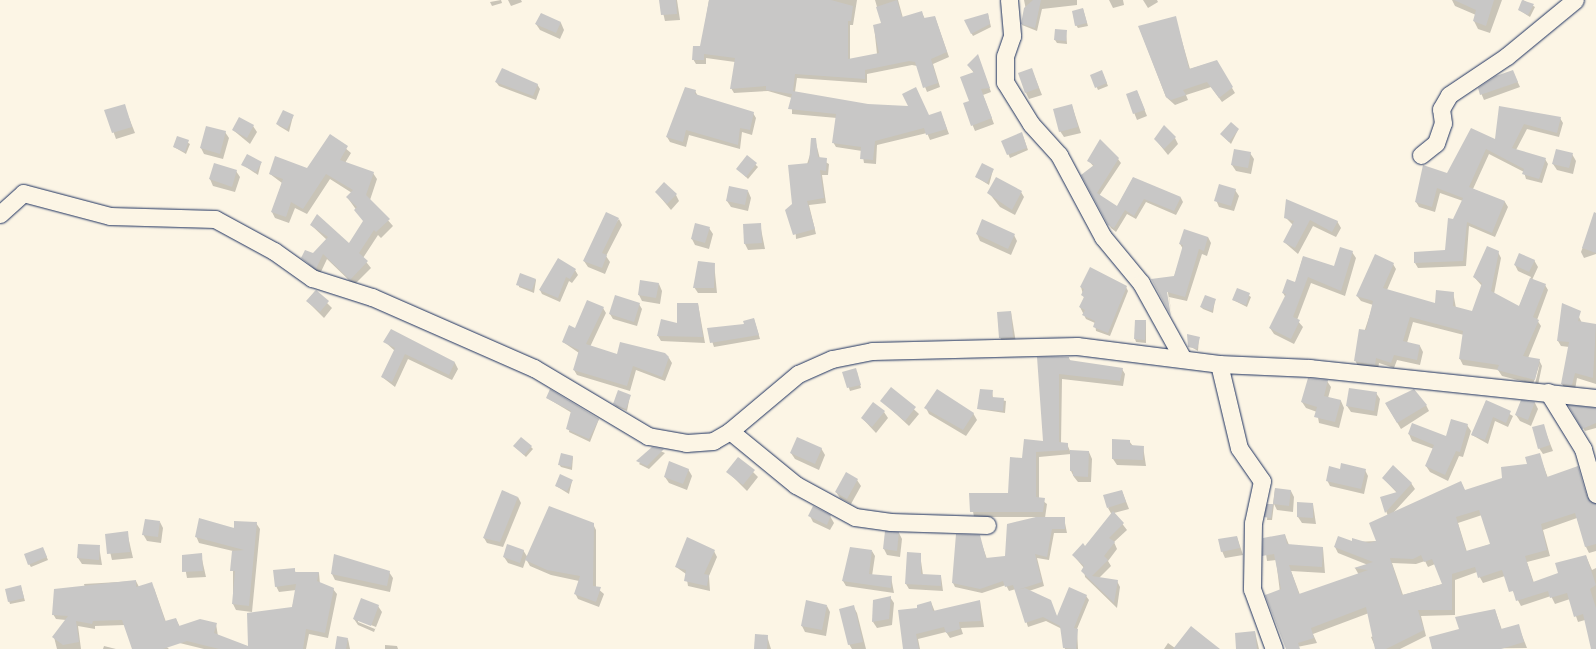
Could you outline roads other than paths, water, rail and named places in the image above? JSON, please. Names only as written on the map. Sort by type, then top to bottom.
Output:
[{"type":"street","points":[[1009,0],[1012,36],[1005,56],[1005,82],[1031,124],[1059,155],[1103,237],[1141,282],[1182,357]]},
{"type":"street","points":[[1421,155],[1436,143],[1443,123],[1442,109],[1449,95],[1507,56],[1575,0]]},
{"type":"street","points":[[0,214],[23,193],[110,216],[215,219],[274,251],[312,278],[372,297],[534,368],[648,436],[702,443],[730,431],[798,374],[853,353],[1077,346],[1182,357],[1219,364],[1310,368],[1596,398]]},
{"type":"street","points":[[1219,364],[1239,448],[1262,481],[1253,523],[1252,589],[1274,649]]},
{"type":"street","points":[[1548,392],[1583,449],[1596,494]]},
{"type":"street","points":[[730,431],[796,485],[855,517],[891,522],[987,525]]}]
